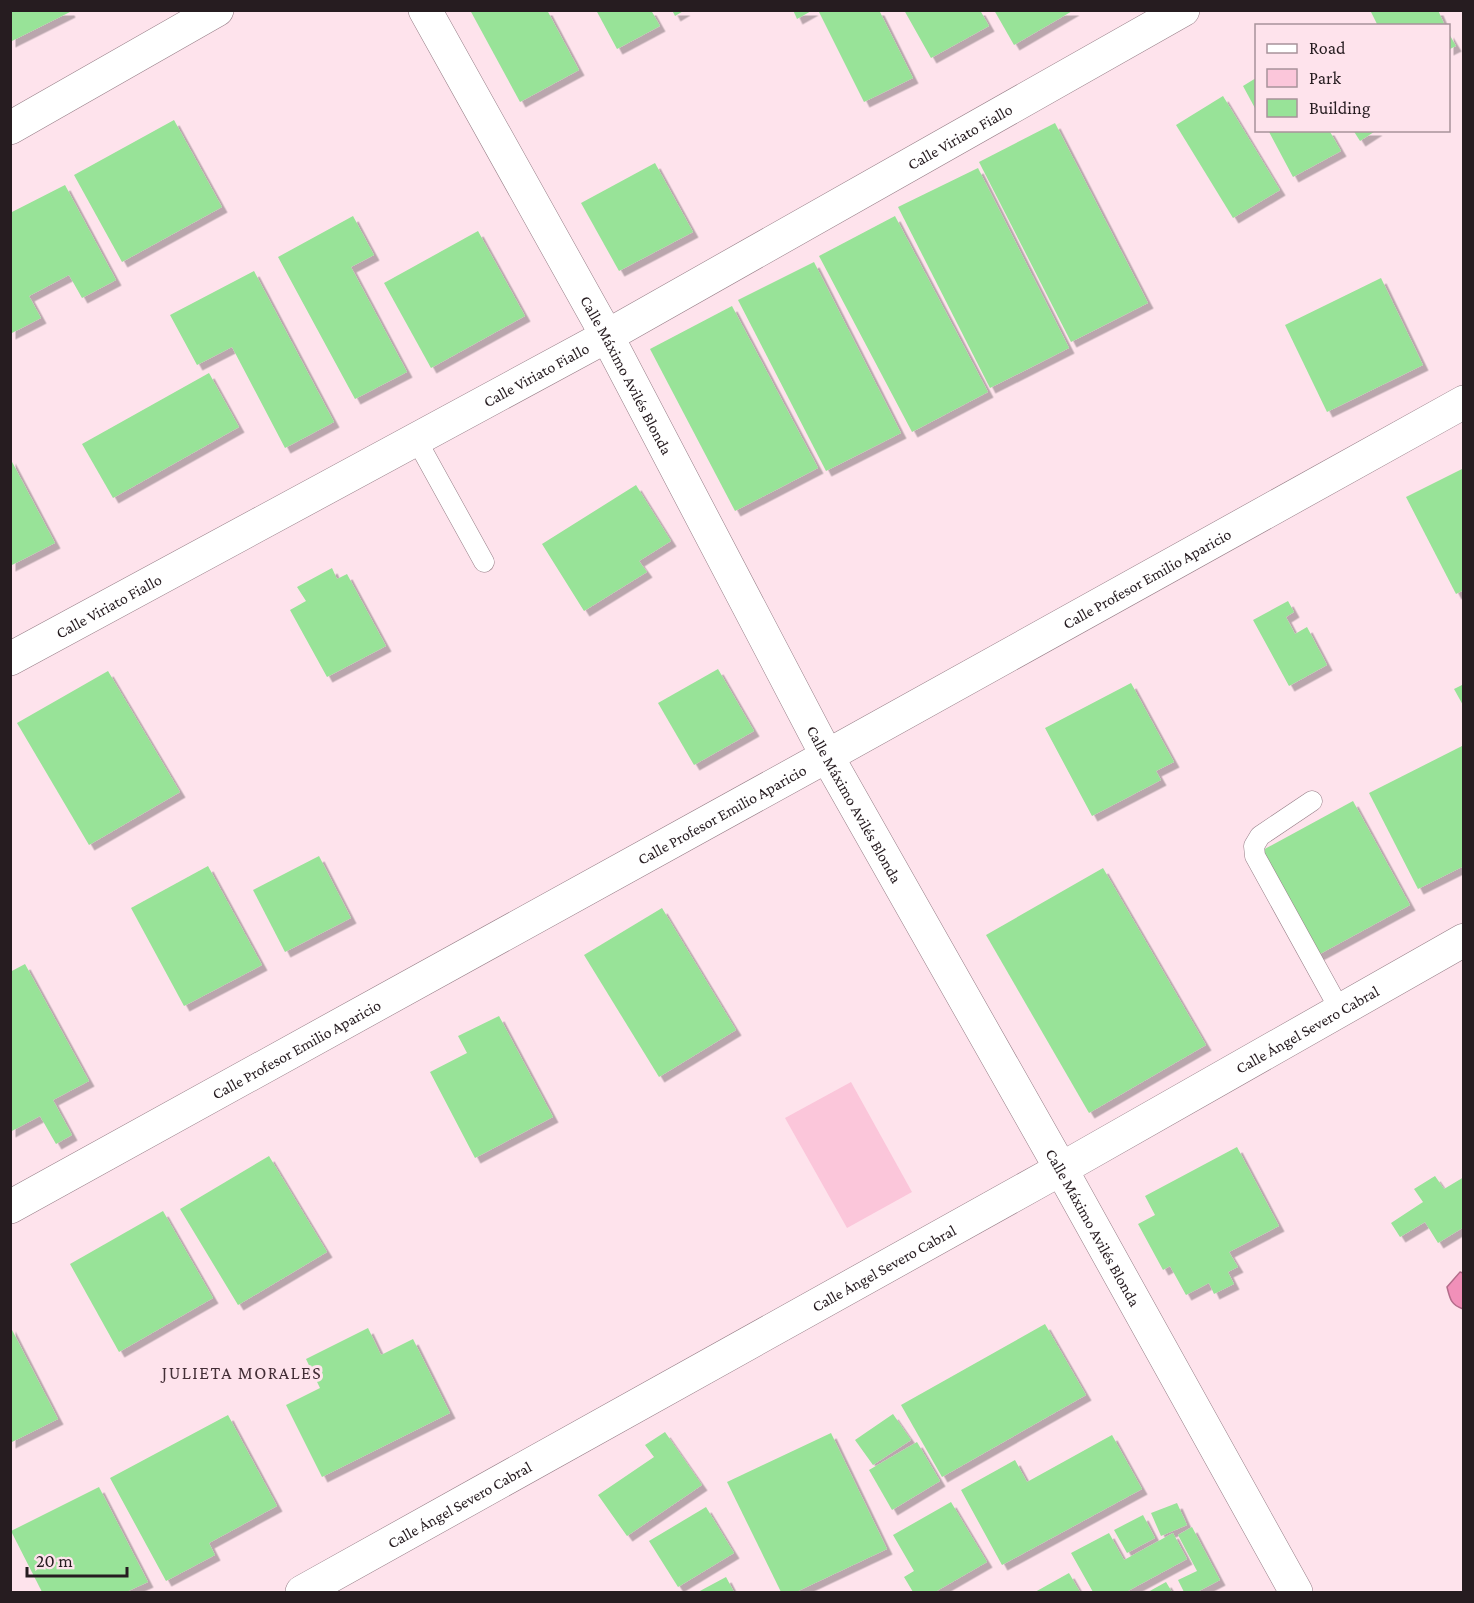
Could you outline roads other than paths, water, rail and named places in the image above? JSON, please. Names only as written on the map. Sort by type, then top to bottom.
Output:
[{"type":"street","points":[[10,128],[218,10]]},
{"type":"street","name":"Calle Máximo Avilés Blonda","points":[[425,10],[607,336],[827,756],[1061,1168],[1296,1593]]},
{"type":"street","name":"Calle Viriato Fiallo","points":[[10,658],[607,336],[1183,10]]},
{"type":"street","name":"Calle Profesor Emilio Aparicio","points":[[10,1207],[1464,402]]},
{"type":"street","name":"Calle Ángel Severo Cabral","points":[[302,1593],[1340,1010],[1460,950]]},
{"type":"lane","points":[[416,439],[484,562]]},
{"type":"lane","points":[[1312,801],[1260,836],[1254,846],[1255,856],[1340,1010]]},
{"type":"district","name":"JULIETA MORALES","points":[[242,1373]]}]
